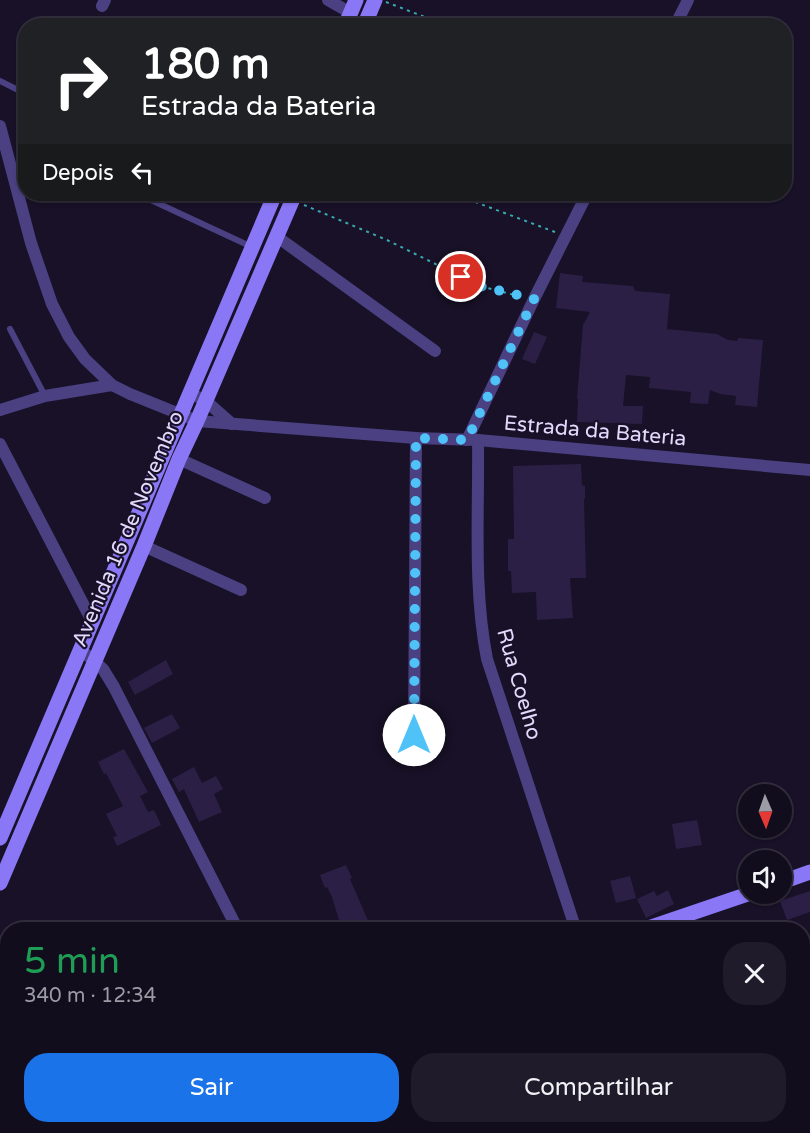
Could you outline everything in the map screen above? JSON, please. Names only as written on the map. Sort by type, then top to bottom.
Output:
[{"type":"main road","points":[[367,18],[375,0]]},
{"type":"main road","name":"Avenida 16 de Novembro","points":[[2,826],[93,623],[271,201]]},
{"type":"main road","name":"Avenida 16 de Novembro","points":[[0,883],[179,459],[292,201]]},
{"type":"main road","points":[[792,878],[810,872]]},
{"type":"main road","points":[[666,922],[738,897]]},
{"type":"street","points":[[328,0],[350,13]]},
{"type":"street","points":[[679,18],[688,0]]},
{"type":"street","points":[[0,126],[18,194]]},
{"type":"street","points":[[20,201],[31,243],[52,304],[69,337],[85,359],[112,385]]},
{"type":"street","points":[[472,440],[534,299],[584,201]]},
{"type":"street","points":[[276,236],[435,351]]},
{"type":"street","points":[[0,410],[45,396],[112,385]]},
{"type":"street","name":"Estrada da Bateria","points":[[112,385],[197,421],[416,438],[472,440],[810,470]]},
{"type":"street","points":[[190,393],[206,401],[232,424]]},
{"type":"street","points":[[414,735],[416,438]]},
{"type":"street","name":"Rua Coelho","points":[[472,440],[479,601],[487,659],[573,922]]},
{"type":"street","points":[[0,444],[93,623]]},
{"type":"street","points":[[179,459],[265,498]]},
{"type":"street","points":[[144,546],[241,590]]},
{"type":"street","points":[[81,650],[103,669],[114,687],[234,922]]},
{"type":"lane","points":[[0,81],[18,90]]},
{"type":"lane","points":[[153,201],[252,247]]},
{"type":"lane","points":[[10,329],[45,396]]},
{"type":"path","points":[[382,0],[428,18]]},
{"type":"path","points":[[303,201],[480,286],[534,299]]},
{"type":"path","points":[[473,201],[566,236]]},
{"type":"building","points":[[560,273],[583,276],[582,282],[633,286],[635,291],[670,294],[667,329],[717,334],[728,340],[737,341],[738,338],[763,340],[757,407],[735,405],[736,396],[710,390],[708,404],[690,403],[691,392],[649,388],[650,377],[626,375],[623,406],[643,406],[642,424],[577,422],[583,325],[590,312],[556,308]]},
{"type":"building","points":[[534,332],[547,337],[535,364],[522,359]]},
{"type":"building","points":[[581,464],[582,485],[585,486],[586,578],[570,578],[573,618],[537,620],[536,592],[512,593],[511,571],[508,571],[508,539],[514,539],[513,466]]},
{"type":"building","points":[[166,660],[173,674],[135,695],[128,682]]},
{"type":"building","points":[[172,714],[180,728],[152,743],[144,728]]},
{"type":"building","points":[[124,749],[148,792],[140,796],[148,812],[154,810],[161,825],[117,846],[113,837],[117,836],[106,814],[123,806],[98,762]]},
{"type":"building","points":[[194,767],[202,783],[216,776],[223,789],[214,794],[222,812],[199,822],[184,789],[179,792],[172,779]]},
{"type":"building","points":[[697,820],[702,845],[676,849],[672,824]]},
{"type":"building","points":[[346,865],[369,922],[340,922],[332,897],[327,887],[325,888],[320,875]]},
{"type":"building","points":[[630,876],[636,898],[616,903],[610,881]]},
{"type":"building","points":[[668,890],[674,904],[646,918],[637,899],[654,891],[657,896]]},
{"type":"building","points":[[810,891],[810,912],[787,920],[781,904],[792,904],[792,897]]},
{"type":"route","points":[[414,735],[416,438],[467,440],[534,299],[480,286],[461,277]]}]
